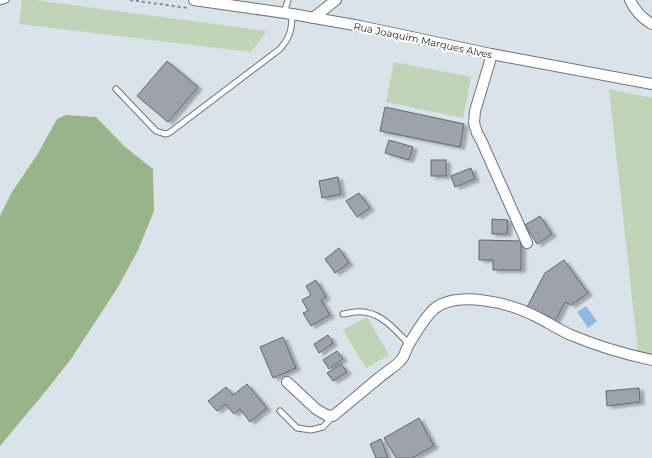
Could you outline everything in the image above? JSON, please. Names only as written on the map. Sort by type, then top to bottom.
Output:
[{"type":"street","name":"Rua Joaquim Marques Alves","points":[[194,0],[360,26],[492,54],[652,84]]},
{"type":"street","points":[[313,18],[336,0]]},
{"type":"street","points":[[630,0],[635,10],[652,24]]},
{"type":"street","points":[[492,54],[475,111],[474,123],[477,133],[527,243]]},
{"type":"street","points":[[287,382],[316,409],[326,415],[333,416],[401,360],[409,344],[428,316],[435,309],[450,301],[463,300],[485,301],[510,306],[533,315],[571,335],[621,353],[652,360]]},
{"type":"lane","points":[[0,2],[6,0]]},
{"type":"lane","points":[[116,89],[156,131],[165,134],[169,133],[280,49],[291,31],[288,14],[288,0]]},
{"type":"lane","points":[[343,314],[364,312],[377,315],[409,344]]},
{"type":"lane","points":[[280,411],[297,428],[311,430],[323,427],[333,416]]},
{"type":"green space","points":[[22,0],[34,0],[267,31],[251,52],[19,24]]},
{"type":"green space","points":[[394,62],[471,77],[463,118],[386,102]]},
{"type":"green space","points":[[609,89],[652,98],[652,353],[638,352]]},
{"type":"green space","points":[[66,115],[96,117],[125,147],[153,169],[154,211],[138,250],[118,287],[71,359],[0,446],[0,216],[12,192],[37,155],[57,119]]},
{"type":"green space","points":[[367,317],[389,355],[366,368],[343,330]]},
{"type":"water","points":[[586,306],[597,321],[588,328],[577,312]]},
{"type":"building","points":[[167,61],[198,87],[168,122],[137,96]]},
{"type":"building","points":[[385,107],[464,124],[460,147],[380,131]]},
{"type":"building","points":[[389,140],[413,147],[409,160],[385,153]]},
{"type":"building","points":[[431,160],[446,160],[446,176],[431,176]]},
{"type":"building","points":[[471,168],[475,179],[455,187],[451,176]]},
{"type":"building","points":[[338,177],[341,194],[322,198],[319,181]]},
{"type":"building","points":[[359,193],[370,208],[357,217],[346,201]]},
{"type":"building","points":[[540,216],[552,234],[537,244],[525,225]]},
{"type":"building","points":[[492,219],[508,220],[507,234],[492,234]]},
{"type":"building","points":[[479,240],[521,241],[521,270],[493,270],[493,260],[479,260]]},
{"type":"building","points":[[339,248],[349,263],[335,273],[325,259]]},
{"type":"building","points":[[564,260],[588,293],[571,305],[565,302],[555,321],[527,307],[545,273]]},
{"type":"building","points":[[316,280],[326,297],[321,300],[330,315],[311,326],[303,313],[308,311],[302,300],[311,295],[306,286]]},
{"type":"building","points":[[328,335],[333,343],[319,353],[314,344]]},
{"type":"building","points":[[283,337],[296,368],[273,378],[260,347]]},
{"type":"building","points":[[337,351],[343,359],[329,369],[323,360]]},
{"type":"building","points":[[341,364],[347,372],[333,381],[327,373]]},
{"type":"building","points":[[247,384],[267,408],[250,422],[240,409],[234,414],[225,404],[217,411],[208,401],[226,387],[233,395]]},
{"type":"building","points":[[639,388],[640,402],[607,406],[606,391]]},
{"type":"building","points":[[419,418],[434,446],[412,458],[396,458],[384,438]]},
{"type":"building","points":[[381,439],[388,458],[376,458],[370,444]]}]
